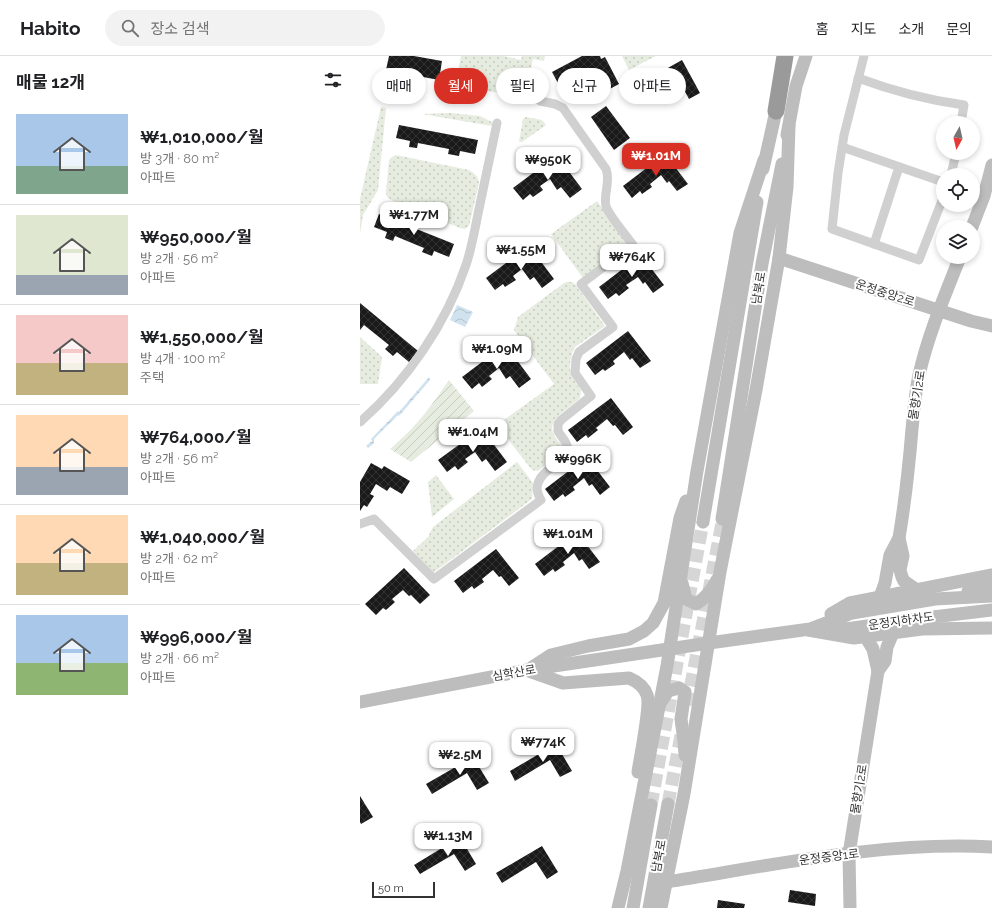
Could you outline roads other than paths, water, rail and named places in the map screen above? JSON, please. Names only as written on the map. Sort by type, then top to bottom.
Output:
[{"type":"highway","points":[[776,111],[785,56]]},
{"type":"main road","name":"남북로","points":[[703,522],[764,160],[790,56]]},
{"type":"main road","name":"남북로","points":[[722,523],[762,264],[796,86],[806,56]]},
{"type":"main road","points":[[661,908],[686,783],[720,572],[756,390],[779,258],[787,187],[789,126]]},
{"type":"main road","points":[[618,908],[627,871],[670,648],[697,471],[740,233],[764,160]]},
{"type":"main road","points":[[980,190],[992,165]]},
{"type":"main road","name":"운정중앙2로","points":[[779,258],[939,311],[992,326]]},
{"type":"main road","name":"물향기2로","points":[[899,538],[904,509],[919,375],[939,311],[957,264]]},
{"type":"main road","points":[[527,670],[551,655],[588,646],[629,639],[644,631],[653,623],[664,604],[680,518],[697,471]]},
{"type":"main road","points":[[899,538],[903,556],[900,570],[902,577],[904,581],[917,590]]},
{"type":"main road","points":[[880,597],[885,583],[890,555],[899,538]]},
{"type":"main road","points":[[680,577],[686,599],[696,604],[703,600],[713,588],[720,572]]},
{"type":"main road","points":[[808,629],[850,603],[992,574]]},
{"type":"main road","points":[[808,629],[852,613],[935,599],[992,586]]},
{"type":"main road","points":[[935,599],[992,596]]},
{"type":"main road","name":"운정지하차도","points":[[808,629],[853,628],[992,610]]},
{"type":"main road","points":[[932,617],[992,618]]},
{"type":"main road","points":[[808,629],[854,638],[922,629],[992,628]]},
{"type":"main road","name":"심학산로","points":[[360,702],[527,670],[808,629]]},
{"type":"main road","points":[[878,671],[885,662],[887,647],[893,633]]},
{"type":"main road","points":[[865,636],[873,649],[878,671]]},
{"type":"main road","points":[[527,670],[563,683],[629,678],[638,682],[647,695],[648,707],[629,829],[627,871]]},
{"type":"main road","name":"물향기2로","points":[[850,908],[849,854],[878,671]]},
{"type":"main road","points":[[659,706],[668,690],[679,688],[685,692],[681,719],[684,741],[686,783]]},
{"type":"main road","name":"남북로","points":[[649,908],[668,804]]},
{"type":"main road","name":"남북로","points":[[633,908],[651,805]]},
{"type":"main road","name":"운정중앙1로","points":[[666,882],[808,859],[920,846],[992,848]]},
{"type":"street","points":[[864,56],[842,147],[832,229],[920,260],[938,212]]},
{"type":"street","points":[[858,78],[901,93],[935,101],[964,105],[962,116]]},
{"type":"street","points":[[360,524],[374,518],[434,579],[541,500],[538,495],[537,486],[541,475],[565,457],[568,453],[566,443],[558,431],[558,424],[591,396],[575,374],[576,359],[579,352],[613,327],[581,284],[633,245],[606,206],[608,182],[606,169],[563,108],[556,104],[549,103]]},
{"type":"street","points":[[360,422],[386,396],[428,344],[443,318],[466,265],[497,123]]},
{"type":"street","points":[[842,147],[936,180]]},
{"type":"street","points":[[874,244],[899,167]]},
{"type":"water","points":[[457,305],[473,312],[465,327],[450,320]]},
{"type":"water","points":[[429,377],[430,380],[400,415],[397,416],[374,439],[374,443],[368,448],[366,446],[372,441],[371,439],[398,411],[399,412]]},
{"type":"tunnel","points":[[651,805],[703,522]]},
{"type":"tunnel","points":[[687,705],[722,523]]},
{"type":"tunnel","points":[[668,804],[681,735]]}]
